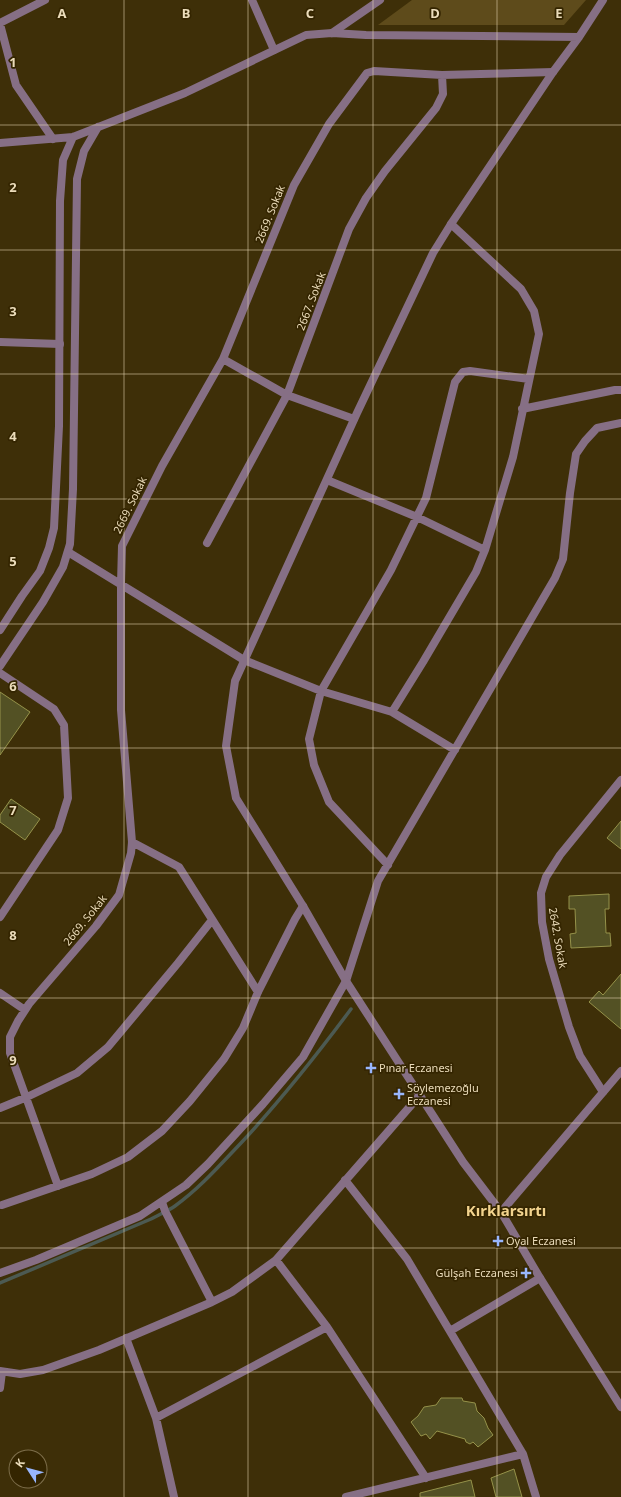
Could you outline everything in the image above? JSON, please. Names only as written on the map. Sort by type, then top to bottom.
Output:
[{"type":"street","points":[[45,0],[0,24],[16,85],[52,139]]},
{"type":"street","points":[[252,0],[274,50]]},
{"type":"street","points":[[332,33],[380,0]]},
{"type":"street","points":[[603,0],[579,37],[553,72],[433,253],[354,419],[235,681],[226,746],[236,798],[303,906],[346,982],[463,1162],[502,1212],[540,1278],[621,1407]]},
{"type":"street","points":[[0,143],[73,137],[185,93],[306,35],[332,33],[366,35],[579,37]]},
{"type":"street","name":"2669. Sokak","points":[[58,1186],[10,1053],[10,1037],[25,1010],[96,926],[119,895],[131,853],[132,842],[121,710],[122,546],[162,466],[223,359],[294,185],[329,124],[367,73],[374,71],[442,75],[553,72]]},
{"type":"street","name":"2667. Sokak","points":[[207,543],[287,395],[349,229],[366,198],[385,171],[436,108],[443,94],[442,75]]},
{"type":"street","points":[[0,666],[43,602],[63,567],[70,544],[73,489],[77,179],[84,151],[98,127]]},
{"type":"street","points":[[0,630],[40,571],[49,548],[54,528],[59,426],[61,194],[63,160],[73,137]]},
{"type":"street","points":[[392,712],[476,572],[485,550],[513,457],[539,334],[534,311],[521,289],[451,224]]},
{"type":"street","points":[[0,342],[60,344]]},
{"type":"street","points":[[223,359],[287,395],[354,419]]},
{"type":"street","points":[[388,865],[329,802],[314,765],[309,739],[321,691],[391,570],[426,498],[455,382],[463,372],[470,371],[529,379]]},
{"type":"street","points":[[522,409],[621,390]]},
{"type":"street","points":[[0,1274],[140,1216],[186,1185],[208,1164],[263,1104],[303,1057],[346,982],[378,881],[555,578],[563,559],[576,454],[596,428],[621,423]]},
{"type":"street","points":[[327,480],[417,517],[485,550]]},
{"type":"street","points":[[68,552],[121,583],[244,660],[321,691],[392,712],[455,750]]},
{"type":"street","points":[[0,673],[54,709],[64,725],[68,798],[58,830],[0,917]]},
{"type":"street","name":"2642. Sokak","points":[[604,1092],[580,1056],[569,1026],[549,959],[542,922],[541,893],[546,877],[560,855],[621,780]]},
{"type":"street","points":[[132,842],[179,867],[258,992]]},
{"type":"street","points":[[2,1205],[92,1174],[128,1157],[162,1131],[190,1101],[224,1059],[243,1028],[258,992],[303,906]]},
{"type":"street","points":[[0,1108],[27,1098],[77,1074],[108,1047],[212,920]]},
{"type":"street","points":[[0,993],[25,1010]]},
{"type":"street","points":[[502,1212],[621,1071]]},
{"type":"street","points":[[0,1388],[1,1372],[20,1374],[43,1370],[126,1338],[212,1302],[232,1292],[276,1260],[420,1095]]},
{"type":"street","points":[[345,1180],[407,1259],[523,1454],[536,1497]]},
{"type":"street","points":[[162,1202],[165,1211],[212,1302]]},
{"type":"street","points":[[276,1260],[327,1327],[426,1478]]},
{"type":"street","points":[[450,1331],[540,1278]]},
{"type":"street","points":[[156,1418],[327,1327]]},
{"type":"street","points":[[126,1338],[156,1418],[174,1497]]},
{"type":"street","points":[[346,1497],[523,1454]]},
{"type":"shaded area","points":[[412,0],[586,0],[564,25],[378,25]]},
{"type":"building","points":[[0,692],[30,712],[0,755]]},
{"type":"building","points":[[11,799],[40,819],[25,840],[0,822],[0,815]]},
{"type":"building","points":[[621,821],[621,849],[607,838]]},
{"type":"building","points":[[609,894],[609,909],[605,909],[606,933],[610,933],[611,946],[571,948],[570,934],[576,933],[575,909],[569,909],[569,896]]},
{"type":"building","points":[[621,974],[621,1029],[589,1002],[599,991],[603,995]]},
{"type":"building","points":[[441,1398],[462,1398],[463,1401],[475,1403],[477,1411],[484,1418],[493,1435],[478,1447],[473,1442],[470,1444],[466,1442],[465,1439],[437,1431],[430,1439],[426,1434],[421,1436],[411,1422],[418,1416],[424,1407],[436,1405]]},
{"type":"building","points":[[514,1469],[522,1497],[496,1497],[491,1478]]},
{"type":"building","points":[[471,1480],[475,1497],[420,1497],[420,1493]]},
{"type":"waterway","points":[[0,1283],[151,1219],[172,1208],[184,1199],[217,1168],[270,1111],[351,1009]]},
{"type":"place","name":"Pınar Eczanesi","points":[[371,1068]]},
{"type":"place","name":"Söylemezoğlu Eczanesi","points":[[399,1094]]},
{"type":"place","name":"Oyal Eczanesi","points":[[498,1241]]},
{"type":"place","name":"Gülşah Eczanesi","points":[[526,1273]]},
{"type":"district","name":"Kırklarsırtı","points":[[506,1211]]}]
